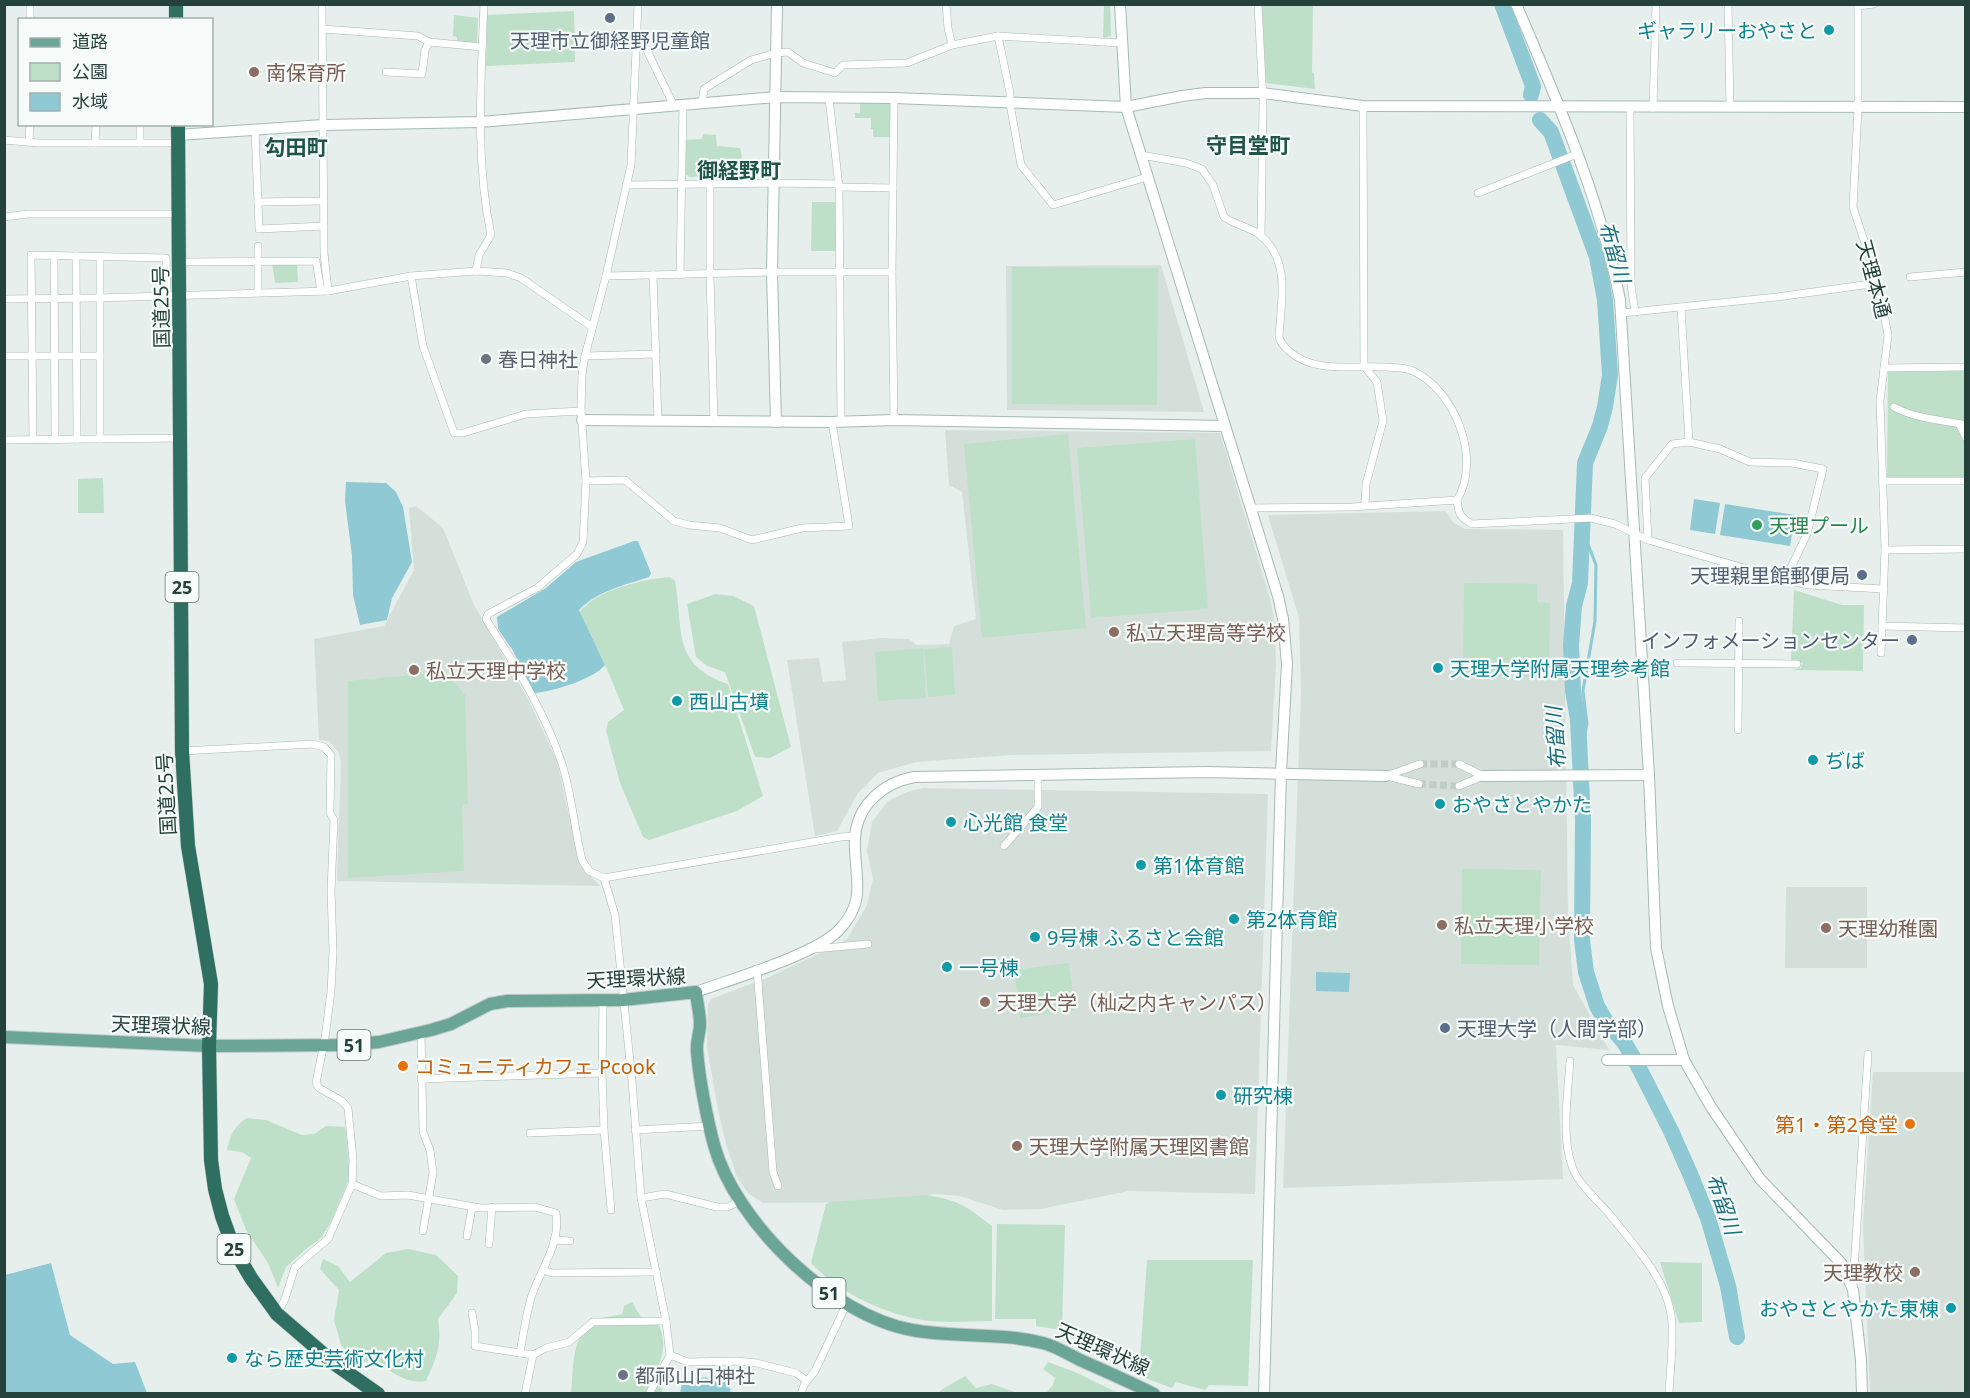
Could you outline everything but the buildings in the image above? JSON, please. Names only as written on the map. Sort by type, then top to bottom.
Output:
[{"type":"highway","name":"国道25号","points":[[178,134],[180,262],[173,296],[182,438],[185,819],[211,984],[209,1046],[211,1160],[215,1189],[234,1249],[251,1278],[278,1314],[334,1364],[378,1394]]},
{"type":"main road","name":"天理環状線","points":[[4,1037],[209,1046],[360,1044],[421,1033],[451,1024],[490,1004],[623,1000],[696,992],[700,1023],[697,1049],[710,1126],[720,1166],[739,1201],[752,1218],[782,1251],[821,1287],[846,1305],[890,1325],[910,1330],[1010,1336],[1046,1343],[1154,1394]]},
{"type":"street","points":[[322,4],[325,291]]},
{"type":"street","points":[[476,271],[479,255],[491,235],[482,183],[480,122],[483,4]]},
{"type":"street","points":[[638,4],[632,149],[606,276],[585,356],[582,415],[586,481],[583,542],[577,554],[537,588],[488,614],[486,620],[517,668],[544,719],[562,763],[582,860],[589,871],[604,878],[855,836]]},
{"type":"street","points":[[776,422],[772,272],[777,4]]},
{"type":"street","points":[[946,4],[952,45]]},
{"type":"street","points":[[1120,4],[1126,107],[1278,596],[1286,642],[1264,1394]]},
{"type":"street","points":[[1258,4],[1262,93],[1261,236]]},
{"type":"street","points":[[1516,4],[1559,106],[1572,156],[1612,260],[1622,313],[1649,775],[1656,948],[1668,1006],[1684,1060],[1711,1107],[1760,1179],[1842,1264],[1853,1290]]},
{"type":"street","points":[[1653,108],[1656,4]]},
{"type":"street","points":[[1728,4],[1730,107]]},
{"type":"street","points":[[1858,5],[1874,4]]},
{"type":"street","name":"天理本通","points":[[1858,5],[1858,108],[1853,207],[1878,283],[1888,335],[1880,401],[1885,550],[1881,653]]},
{"type":"street","points":[[323,29],[418,36],[429,42],[482,47]]},
{"type":"street","points":[[637,29],[679,106],[682,184],[680,275]]},
{"type":"street","points":[[702,104],[704,89],[751,60],[776,52],[788,52],[803,63],[835,73],[843,65],[906,63],[952,45],[998,36],[1121,43]]},
{"type":"street","points":[[998,36],[1010,93],[1021,165],[1053,205],[1147,177]]},
{"type":"street","points":[[386,72],[422,74],[425,50],[429,42]]},
{"type":"street","points":[[4,140],[140,143],[178,134],[323,125],[480,122],[777,97],[894,98],[1126,107],[1190,95],[1262,93],[1363,106],[1965,107]]},
{"type":"street","points":[[586,481],[625,480],[674,521],[720,528],[752,540],[802,528],[849,525],[836,422],[840,271],[839,185],[829,98]]},
{"type":"street","points":[[894,98],[892,272],[894,420]]},
{"type":"street","points":[[1363,106],[1364,366],[1377,382],[1383,421],[1366,484],[1365,505]]},
{"type":"street","points":[[1630,107],[1631,285],[1635,312]]},
{"type":"street","points":[[29,141],[30,126]]},
{"type":"street","points":[[95,143],[96,126]]},
{"type":"street","points":[[140,126],[140,143]]},
{"type":"street","points":[[255,130],[259,230],[324,226]]},
{"type":"street","points":[[1141,155],[1186,163],[1202,169],[1213,185],[1224,217],[1261,236],[1276,255],[1281,265],[1282,277],[1280,342],[1293,355],[1314,364],[1330,367],[1364,366],[1411,370],[1434,387],[1461,427],[1467,464],[1464,488],[1457,500],[1458,511],[1463,519],[1472,524],[1591,518],[1609,522],[1648,540],[1785,580],[1809,585],[1884,589]]},
{"type":"street","points":[[1478,193],[1572,156]]},
{"type":"street","points":[[626,185],[774,183],[893,188]]},
{"type":"street","points":[[710,184],[714,422]]},
{"type":"street","points":[[258,202],[324,201]]},
{"type":"street","points":[[4,217],[28,214],[179,214]]},
{"type":"street","points":[[258,246],[258,293]]},
{"type":"street","points":[[33,439],[31,255],[166,258],[173,296]]},
{"type":"street","points":[[54,255],[55,439]]},
{"type":"street","points":[[76,256],[77,439]]},
{"type":"street","points":[[100,256],[100,439]]},
{"type":"street","points":[[180,262],[316,261],[325,291]]},
{"type":"street","points":[[4,299],[325,291],[411,276],[476,271],[507,273],[521,278],[592,327]]},
{"type":"street","points":[[606,276],[892,272]]},
{"type":"street","points":[[1910,277],[1965,272]]},
{"type":"street","points":[[653,275],[658,421]]},
{"type":"street","points":[[411,276],[423,346],[430,360],[454,433],[463,433],[526,414],[714,422],[894,420],[1225,426]]},
{"type":"street","points":[[1622,313],[1878,283]]},
{"type":"street","points":[[1681,307],[1689,442]]},
{"type":"street","points":[[585,356],[656,354]]},
{"type":"street","points":[[4,356],[100,356]]},
{"type":"street","points":[[1884,368],[1965,367]]},
{"type":"street","points":[[1894,407],[1904,412],[1962,425],[1965,438]]},
{"type":"street","points":[[4,440],[182,438]]},
{"type":"street","points":[[1648,540],[1645,478],[1672,444],[1689,442],[1720,449],[1750,462],[1792,463],[1823,469],[1807,534],[1785,580]]},
{"type":"street","points":[[1883,481],[1965,481]]},
{"type":"street","points":[[1251,508],[1352,507],[1457,500]]},
{"type":"street","points":[[1885,550],[1965,549]]},
{"type":"street","points":[[1738,730],[1739,621]]},
{"type":"street","points":[[1882,626],[1965,628]]},
{"type":"street","points":[[1677,663],[1797,664]]},
{"type":"street","points":[[183,751],[313,744],[324,747],[331,755],[330,813],[334,820],[331,891],[333,951],[331,991],[316,1083],[319,1088],[342,1101],[348,1108],[353,1160],[352,1184],[328,1239],[295,1267],[278,1314]]},
{"type":"street","points":[[1386,776],[1420,764]]},
{"type":"street","points":[[1459,764],[1484,776]]},
{"type":"street","points":[[696,992],[826,940],[848,919],[856,901],[859,885],[855,836],[860,819],[870,800],[884,787],[900,779],[1206,772],[1386,776],[1419,784]]},
{"type":"street","points":[[1004,846],[1038,807],[1038,775]]},
{"type":"street","points":[[1459,786],[1484,776],[1649,775]]},
{"type":"street","points":[[604,878],[615,915],[640,1198],[666,1322],[670,1355],[649,1394]]},
{"type":"street","points":[[805,950],[868,944]]},
{"type":"street","points":[[757,969],[773,1172],[778,1186]]},
{"type":"street","points":[[603,1000],[604,1130],[611,1210]]},
{"type":"street","points":[[421,1033],[423,1132],[430,1150],[433,1173],[423,1231]]},
{"type":"street","points":[[1862,1394],[1861,1360],[1853,1290],[1868,1054]]},
{"type":"street","points":[[1607,1060],[1684,1060]]},
{"type":"street","points":[[1570,1061],[1567,1138],[1571,1164],[1576,1175],[1655,1274],[1668,1303],[1672,1323],[1669,1394]]},
{"type":"street","points":[[422,1079],[602,1073]]},
{"type":"street","points":[[635,1130],[710,1126]]},
{"type":"street","points":[[530,1133],[604,1130]]},
{"type":"street","points":[[352,1184],[381,1196],[408,1195],[472,1207],[535,1207],[556,1213],[554,1240],[532,1296],[520,1353]]},
{"type":"street","points":[[640,1198],[665,1194],[717,1207],[728,1207],[739,1201]]},
{"type":"street","points":[[467,1236],[472,1207]]},
{"type":"street","points":[[489,1244],[492,1207]]},
{"type":"street","points":[[554,1240],[570,1242]]},
{"type":"street","points":[[543,1270],[552,1273],[656,1272]]},
{"type":"street","points":[[801,1394],[846,1305]]},
{"type":"street","points":[[472,1313],[475,1346],[533,1355],[546,1348],[569,1342],[593,1322],[666,1322]]},
{"type":"street","points":[[525,1394],[533,1355]]},
{"type":"street","points":[[670,1355],[688,1362],[757,1363],[796,1373],[807,1381]]},
{"type":"shaded area","points":[[1161,265],[1204,412],[1007,410],[1006,266]]},
{"type":"shaded area","name":"私立天理高等学校","points":[[945,430],[1220,433],[1270,598],[1274,619],[1276,665],[1271,751],[1012,755],[916,762],[878,773],[858,793],[837,831],[815,836],[787,660],[819,658],[823,682],[846,680],[842,642],[881,638],[909,639],[917,645],[949,644],[954,626],[976,619],[962,492],[949,485]]},
{"type":"shaded area","name":"私立天理中学校","points":[[416,506],[443,528],[474,605],[529,701],[557,761],[580,865],[600,886],[337,881],[341,762],[339,753],[329,741],[319,740],[314,639],[384,626],[414,570],[409,508]]},
{"type":"shaded area","name":"天理大学（杣之内キャンパス）","points":[[1445,511],[1454,523],[1465,529],[1563,530],[1568,913],[1573,985],[1609,1050],[1556,1045],[1563,1179],[1283,1188],[1301,692],[1299,618],[1268,515]]},
{"type":"shaded area","name":"天理大学（杣之内キャンパス）","points":[[923,788],[1268,794],[1255,1194],[1129,1191],[1041,1209],[1003,1210],[960,1196],[935,1194],[880,1202],[763,1203],[748,1193],[737,1177],[717,1105],[707,1047],[708,1005],[711,999],[769,977],[838,945],[848,938],[867,905],[873,879],[867,851],[872,822],[888,801],[907,792]]},
{"type":"shaded area","name":"天理幼稚園","points":[[1786,887],[1867,887],[1867,968],[1785,968]]},
{"type":"shaded area","name":"天理教校","points":[[1873,1072],[1965,1072],[1965,1393],[1870,1393],[1863,1226]]},
{"type":"green space","points":[[1104,5],[1110,5],[1111,36],[1103,38]]},
{"type":"green space","points":[[1262,5],[1313,5],[1312,72],[1315,89],[1266,83]]},
{"type":"green space","points":[[574,11],[575,62],[486,66],[487,15]]},
{"type":"green space","points":[[454,15],[478,18],[477,42],[457,42],[457,37],[453,36]]},
{"type":"green space","points":[[860,99],[893,100],[892,137],[873,137],[871,118],[855,118],[855,113],[860,113]]},
{"type":"green space","points":[[703,134],[716,135],[717,146],[740,148],[746,175],[689,177],[684,172],[683,140],[702,139]]},
{"type":"green space","points":[[812,202],[835,202],[836,251],[811,251]]},
{"type":"green space","points":[[272,263],[297,263],[298,282],[275,283]]},
{"type":"green space","points":[[1012,267],[1158,268],[1157,405],[1012,404]]},
{"type":"green space","points":[[1965,371],[1965,477],[1887,477],[1888,372]]},
{"type":"green space","points":[[1068,434],[1086,628],[982,638],[964,444]]},
{"type":"green space","points":[[1195,439],[1208,609],[1091,618],[1077,448]]},
{"type":"green space","points":[[103,478],[104,513],[78,513],[78,479]]},
{"type":"green space","name":"西山古墳","points":[[670,577],[675,581],[681,630],[689,656],[710,676],[728,684],[763,796],[737,811],[649,840],[643,837],[620,783],[606,730],[608,722],[624,710],[580,612],[587,604],[608,592],[634,583]]},
{"type":"green space","points":[[1464,583],[1537,584],[1537,602],[1550,603],[1549,677],[1463,677]]},
{"type":"green space","points":[[1794,590],[1842,605],[1864,605],[1863,671],[1791,670],[1801,668],[1802,663],[1791,660]]},
{"type":"green space","points":[[715,594],[733,596],[754,606],[791,747],[770,758],[755,757],[725,672],[707,666],[696,657],[687,604]]},
{"type":"green space","points":[[952,647],[955,695],[928,697],[924,649]]},
{"type":"green space","points":[[923,648],[926,698],[878,701],[875,652]]},
{"type":"green space","points":[[445,672],[465,695],[468,804],[462,805],[464,871],[348,878],[348,681]]},
{"type":"green space","points":[[1462,869],[1541,870],[1539,965],[1461,964]]},
{"type":"green space","points":[[1069,963],[1075,1010],[1020,1018],[1014,970]]},
{"type":"green space","points":[[247,1118],[266,1120],[302,1135],[314,1134],[326,1126],[345,1127],[350,1177],[330,1224],[320,1239],[286,1267],[278,1288],[268,1263],[246,1230],[234,1199],[251,1158],[242,1152],[227,1150],[234,1131]]},
{"type":"green space","points":[[926,1195],[962,1205],[992,1226],[992,1321],[935,1321],[888,1311],[846,1291],[811,1263],[826,1204]]},
{"type":"green space","points":[[997,1224],[1065,1225],[1062,1330],[1036,1326],[1036,1319],[995,1319]]},
{"type":"green space","points":[[408,1249],[436,1255],[458,1276],[457,1293],[438,1319],[438,1351],[433,1365],[426,1381],[419,1382],[405,1379],[373,1359],[359,1364],[341,1345],[334,1320],[339,1290],[320,1269],[323,1259],[338,1266],[350,1282],[386,1253]]},
{"type":"green space","points":[[1147,1260],[1253,1260],[1248,1386],[1209,1385],[1205,1390],[1176,1382],[1172,1388],[1148,1379],[1139,1372]]},
{"type":"green space","points":[[1660,1262],[1702,1263],[1702,1322],[1679,1323]]},
{"type":"green space","points":[[632,1302],[642,1319],[654,1318],[661,1331],[663,1351],[656,1371],[663,1393],[571,1394],[575,1351],[583,1332],[599,1319],[622,1314],[624,1306]]},
{"type":"green space","points":[[1048,1362],[1118,1393],[1046,1393],[1053,1385],[1055,1378],[1043,1369]]},
{"type":"green space","points":[[965,1376],[976,1388],[992,1384],[1018,1393],[938,1393]]},
{"type":"water","points":[[346,482],[386,483],[396,492],[403,507],[412,562],[392,598],[387,620],[360,625],[353,595],[352,556],[345,501]]},
{"type":"water","name":"天理プール","points":[[1694,499],[1720,503],[1715,534],[1690,530]]},
{"type":"water","name":"天理プール","points":[[1725,504],[1795,515],[1790,546],[1720,535]]},
{"type":"water","points":[[638,541],[651,573],[649,577],[603,593],[579,610],[605,665],[592,675],[572,684],[534,693],[512,649],[498,629],[497,617],[546,588],[576,562]]},
{"type":"water","points":[[1316,972],[1350,973],[1349,992],[1316,991]]},
{"type":"water","points":[[51,1263],[70,1335],[113,1364],[135,1362],[147,1393],[5,1393],[5,1275]]},
{"type":"water","points":[[691,1377],[719,1378],[728,1382],[731,1393],[680,1393],[682,1384]]},
{"type":"waterway","name":"布留川","points":[[1502,4],[1533,86],[1531,95]]},
{"type":"waterway","name":"布留川","points":[[1540,120],[1551,132],[1597,257],[1605,300],[1610,375],[1600,426],[1585,463],[1580,583],[1574,606],[1571,645],[1573,691],[1578,720],[1583,820],[1582,940],[1586,972],[1597,1006],[1637,1064],[1691,1176],[1708,1218],[1728,1286],[1737,1337]]},
{"type":"waterway","points":[[1580,757],[1587,724],[1583,691],[1595,621],[1596,565],[1583,531]]},
{"type":"tunnel","points":[[1420,764],[1459,764]]},
{"type":"tunnel","points":[[1419,784],[1459,786]]},
{"type":"place","name":"天理市立御経野児童館","points":[[610,18]]},
{"type":"place","name":"ギャラリーおやさと","points":[[1829,30]]},
{"type":"place","name":"南保育所","points":[[254,72]]},
{"type":"place","name":"春日神社","points":[[486,359]]},
{"type":"place","name":"天理プール","points":[[1757,525]]},
{"type":"place","name":"天理親里館郵便局","points":[[1862,575]]},
{"type":"place","name":"私立天理高等学校","points":[[1114,632]]},
{"type":"place","name":"インフォメーションセンター","points":[[1912,640]]},
{"type":"place","name":"天理大学附属天理参考館","points":[[1438,668]]},
{"type":"place","name":"私立天理中学校","points":[[414,670]]},
{"type":"place","name":"西山古墳","points":[[677,701]]},
{"type":"place","name":"ぢば","points":[[1813,760]]},
{"type":"place","name":"おやさとやかた","points":[[1440,804]]},
{"type":"place","name":"心光館 食堂","points":[[951,822]]},
{"type":"place","name":"第1体育館","points":[[1141,865]]},
{"type":"place","name":"第2体育館","points":[[1234,919]]},
{"type":"place","name":"私立天理小学校","points":[[1442,925]]},
{"type":"place","name":"天理幼稚園","points":[[1826,928]]},
{"type":"place","name":"9号棟 ふるさと会館","points":[[1035,937]]},
{"type":"place","name":"一号棟","points":[[947,967]]},
{"type":"place","name":"天理大学（杣之内キャンパス）","points":[[985,1002]]},
{"type":"place","name":"天理大学（人間学部）","points":[[1445,1028]]},
{"type":"place","name":"コミュニティカフェ Pcook","points":[[403,1066]]},
{"type":"place","name":"研究棟","points":[[1221,1095]]},
{"type":"place","name":"第1・第2食堂","points":[[1910,1124]]},
{"type":"place","name":"天理大学附属天理図書館","points":[[1017,1146]]},
{"type":"place","name":"天理教校","points":[[1915,1272]]},
{"type":"place","name":"おやさとやかた東棟","points":[[1951,1308]]},
{"type":"place","name":"なら歴史芸術文化村","points":[[232,1358]]},
{"type":"place","name":"都祁山口神社","points":[[623,1375]]},
{"type":"district","name":"守目堂町","points":[[1248,145]]},
{"type":"district","name":"勾田町","points":[[296,147]]},
{"type":"district","name":"御経野町","points":[[739,170]]}]
